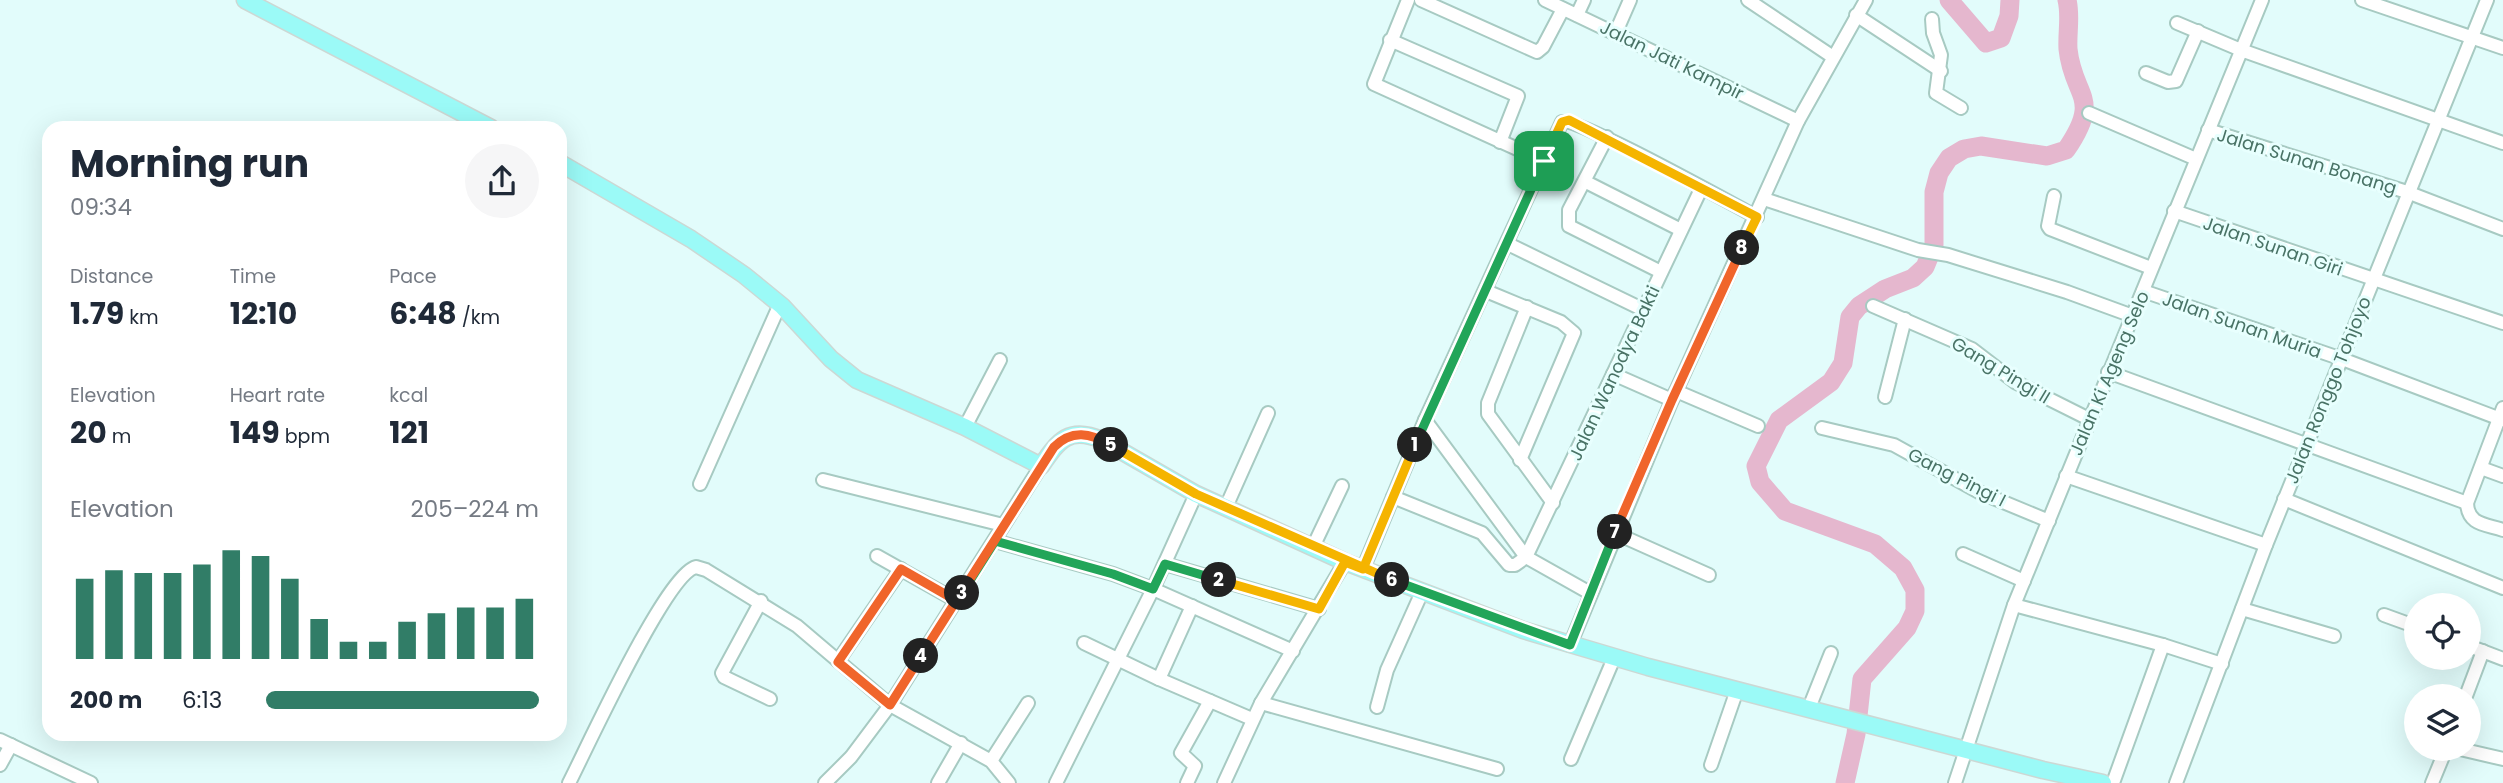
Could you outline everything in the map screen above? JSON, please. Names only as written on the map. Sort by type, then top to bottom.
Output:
[{"type":"main road","points":[[245,0],[478,121]]},
{"type":"main road","points":[[567,167],[711,252],[779,304],[850,376],[876,390],[965,427],[1041,466],[1062,439],[1085,434],[1102,440],[1196,494],[1345,562],[1570,645],[1967,751],[2101,783]]},
{"type":"street","points":[[1408,0],[1374,84],[1544,161]]},
{"type":"street","points":[[1421,0],[1536,52],[1543,47],[1563,9]]},
{"type":"street","name":"Jalan Jati Kampir","points":[[1545,0],[1798,121]]},
{"type":"street","points":[[1577,15],[1584,0]]},
{"type":"street","points":[[1616,32],[1630,0]]},
{"type":"street","points":[[1748,0],[1765,5],[1833,57]]},
{"type":"street","points":[[1570,645],[1674,395],[1757,217],[1798,121],[1866,0]]},
{"type":"street","name":"Jalan Ki Ageng Selo","points":[[1955,783],[1967,751],[1983,691],[2014,605],[2130,315],[2143,291],[2262,0]]},
{"type":"street","points":[[2362,0],[2503,48]]},
{"type":"street","name":"Jalan Ronggo Tohjoyo","points":[[2176,783],[2284,499],[2487,0]]},
{"type":"street","points":[[1856,15],[1941,71]]},
{"type":"street","points":[[1932,19],[1933,33],[1940,49],[1941,71],[1936,93],[1961,108]]},
{"type":"street","points":[[2177,23],[2241,50],[2503,144]]},
{"type":"street","points":[[2146,73],[2168,82],[2176,81],[2198,31]]},
{"type":"street","points":[[1914,51],[1933,33]]},
{"type":"street","points":[[1390,40],[1516,94],[1518,98],[1500,142]]},
{"type":"street","points":[[2089,113],[2196,159]]},
{"type":"street","points":[[1363,569],[1425,420],[1562,122],[1569,120],[1607,137],[1700,189],[1757,217]]},
{"type":"street","name":"Jalan Sunan Bonang","points":[[2208,130],[2407,192],[2503,229]]},
{"type":"street","points":[[1607,137],[1568,214],[1571,228],[1661,272]]},
{"type":"street","points":[[1586,182],[1681,230]]},
{"type":"street","name":"Jalan Wanodya Bakti","points":[[1526,557],[1700,189]]},
{"type":"street","points":[[2054,196],[2048,226],[2050,229],[2151,268]]},
{"type":"street","points":[[1764,199],[1918,250],[1948,254],[2130,315]]},
{"type":"street","name":"Jalan Sunan Giri","points":[[2174,211],[2503,323]]},
{"type":"street","points":[[1508,244],[1644,310]]},
{"type":"street","points":[[1486,291],[1569,327],[1575,335],[1520,460]]},
{"type":"street","name":"Jalan Sunan Muria","points":[[2143,291],[2502,416]]},
{"type":"street","points":[[700,484],[779,304]]},
{"type":"street","name":"Gang Pingi II","points":[[1873,306],[1972,349],[2025,388],[2089,419]]},
{"type":"street","points":[[1527,307],[1487,408],[1490,420],[1553,503]]},
{"type":"street","points":[[1885,397],[1905,319]]},
{"type":"street","points":[[965,427],[1000,360]]},
{"type":"street","points":[[2108,372],[2467,503]]},
{"type":"street","points":[[1613,374],[1758,426]]},
{"type":"street","points":[[1226,508],[1268,413]]},
{"type":"street","points":[[2502,416],[2467,503],[2471,519],[2503,530]]},
{"type":"street","points":[[1425,420],[1526,557],[1590,593]]},
{"type":"street","name":"Gang Pingi I","points":[[1822,428],[1894,445],[1979,492],[2049,521]]},
{"type":"street","points":[[825,783],[851,757],[890,705],[1041,466]]},
{"type":"street","points":[[2481,468],[2503,476]]},
{"type":"street","points":[[2066,476],[2266,545]]},
{"type":"street","points":[[823,480],[1003,525]]},
{"type":"street","points":[[1313,547],[1342,486]]},
{"type":"street","points":[[1056,783],[1153,589],[1196,494]]},
{"type":"street","points":[[1393,497],[1482,533],[1509,565],[1515,565],[1526,557]]},
{"type":"street","points":[[2284,499],[2503,588]]},
{"type":"street","points":[[1615,533],[1709,575]]},
{"type":"street","points":[[995,541],[1113,574],[1153,589],[1293,652]]},
{"type":"street","points":[[1963,554],[2024,580]]},
{"type":"street","points":[[877,556],[957,601]]},
{"type":"street","points":[[1223,783],[1252,719],[1345,562]]},
{"type":"street","points":[[1165,564],[1319,609]]},
{"type":"street","points":[[569,783],[652,621],[685,572],[696,567],[761,601],[797,626],[890,705],[991,761],[1009,783]]},
{"type":"street","points":[[838,662],[901,569]]},
{"type":"street","points":[[1377,707],[1388,670],[1422,592]]},
{"type":"street","points":[[761,601],[722,673],[724,677],[770,699]]},
{"type":"street","points":[[2014,605],[2163,645],[2222,664]]},
{"type":"street","points":[[1159,679],[1192,606]]},
{"type":"street","points":[[2242,609],[2334,636]]},
{"type":"street","points":[[2384,615],[2404,622]]},
{"type":"street","points":[[1084,643],[1116,660],[1252,719]]},
{"type":"street","points":[[2113,783],[2163,645]]},
{"type":"street","points":[[2471,684],[2483,651],[2503,659]]},
{"type":"street","points":[[1808,708],[1831,653]]},
{"type":"street","points":[[1571,759],[1614,658]]},
{"type":"street","points":[[1711,765],[1737,690]]},
{"type":"street","points":[[1187,783],[1195,766],[1181,753],[1210,701]]},
{"type":"street","points":[[991,761],[1028,703]]},
{"type":"street","points":[[1261,703],[1497,769]]},
{"type":"street","points":[[0,765],[6,742],[91,783]]},
{"type":"street","points":[[938,783],[961,743]]},
{"type":"street","points":[[2481,754],[2503,759]]},
{"type":"street","points":[[2432,783],[2441,761]]},
{"type":"waterway","points":[[1949,0],[1986,43],[2001,38],[2009,16],[2010,0]]},
{"type":"waterway","points":[[1845,783],[1856,734],[1862,679],[1907,628],[1915,611],[1915,590],[1903,568],[1875,544],[1785,511],[1760,482],[1756,466],[1779,420],[1831,382],[1843,363],[1850,317],[1859,306],[1885,289],[1913,278],[1925,267],[1934,245],[1934,192],[1939,173],[1949,158],[1964,149],[1981,146],[2047,156],[2066,150],[2083,118],[2084,107],[2068,49],[2067,0]]},
{"type":"route","points":[[1544,161],[1425,420],[1363,569],[1345,562],[1319,609],[1165,564],[1153,589],[1113,574],[1065,563],[995,541],[957,601],[901,569],[838,662],[890,705],[957,601],[995,541],[1003,525],[1054,447],[1062,439],[1080,434],[1102,440],[1196,494],[1345,562],[1422,592],[1523,630],[1570,645],[1672,400],[1757,217],[1700,189],[1607,137],[1569,120],[1562,122],[1544,161]]}]
